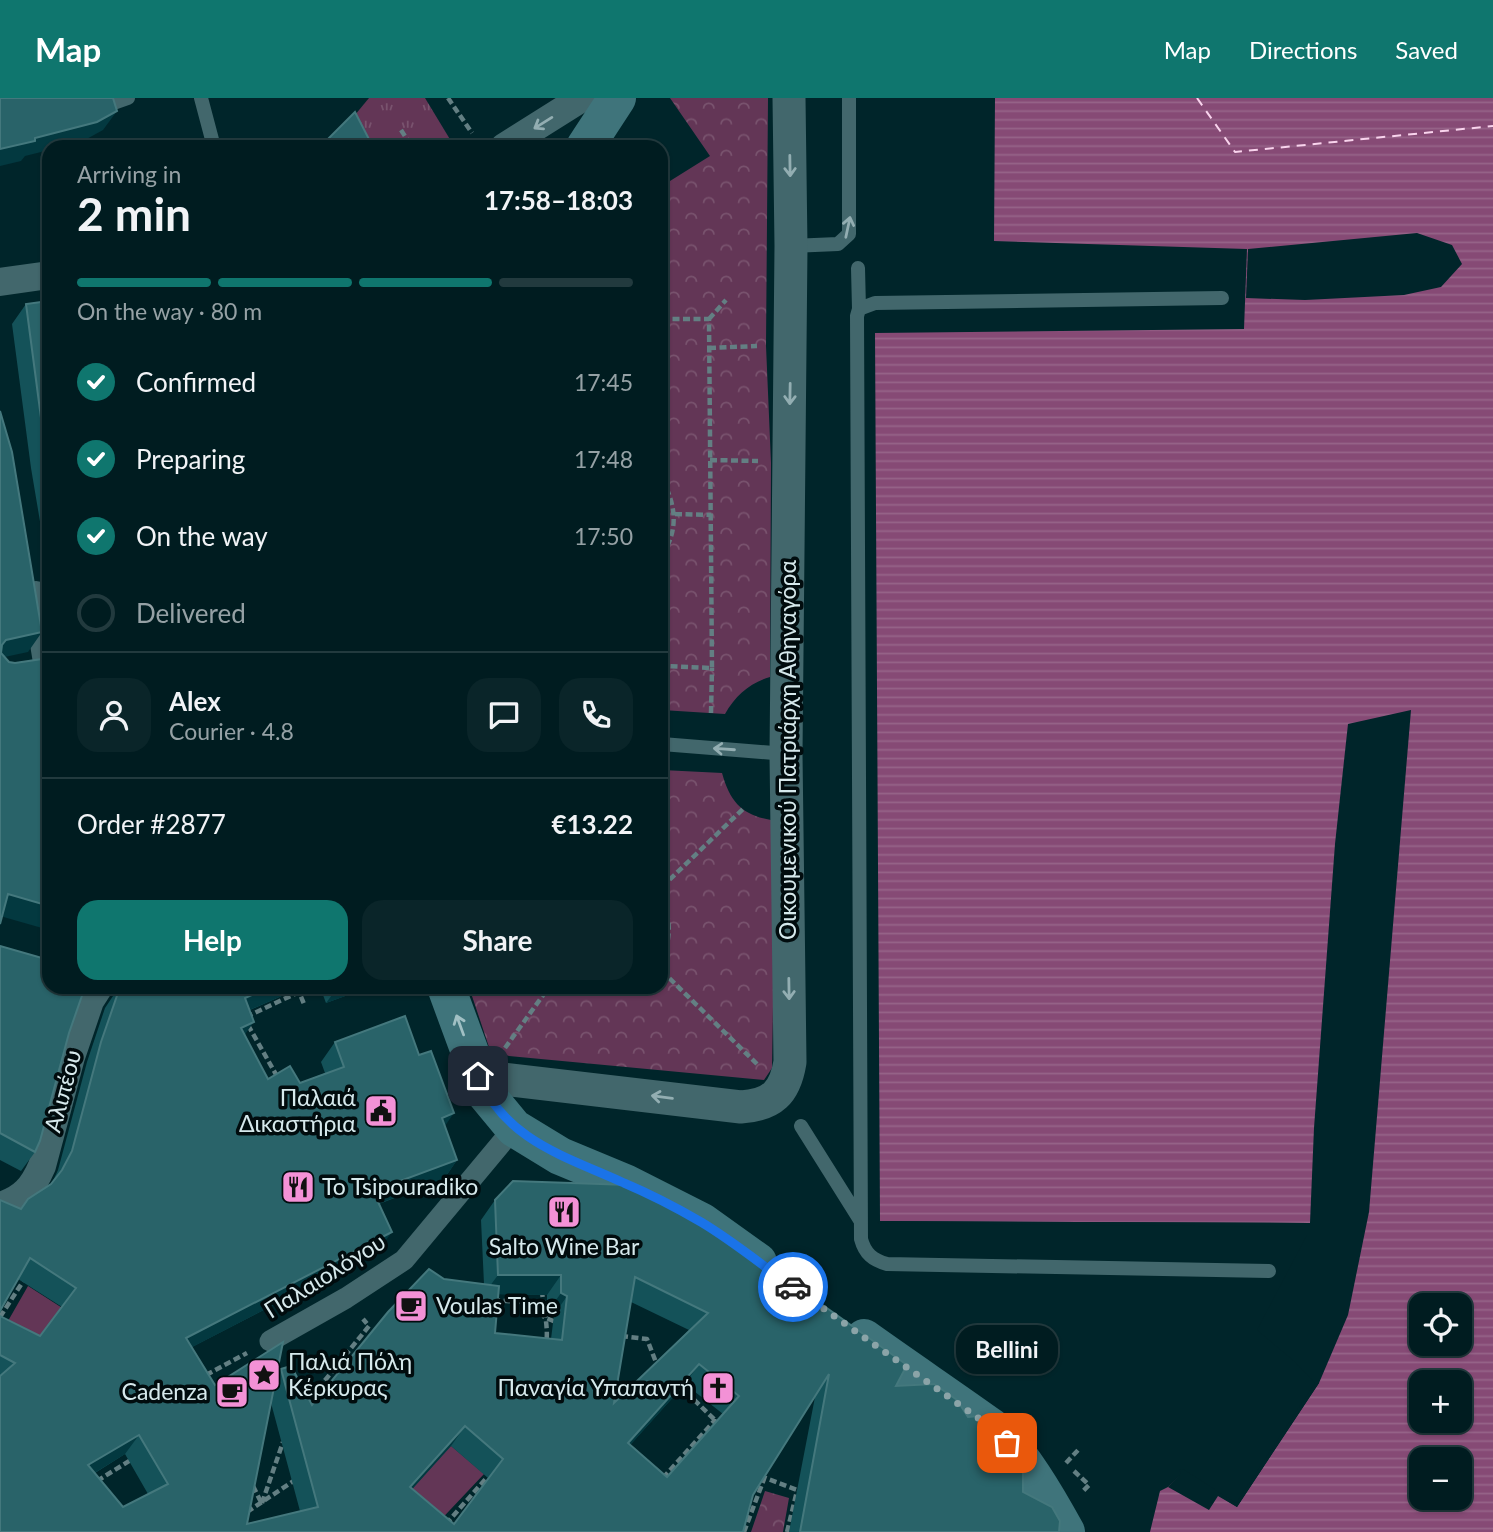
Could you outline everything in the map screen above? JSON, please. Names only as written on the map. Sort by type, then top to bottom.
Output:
[{"type":"main road","points":[[590,140],[617,98]]},
{"type":"main road","points":[[450,994],[489,1065],[485,1093],[514,1128],[560,1156],[625,1183],[702,1222],[780,1278]]},
{"type":"main road","points":[[836,1318],[991,1427],[1022,1463],[1066,1532]]},
{"type":"street","points":[[515,140],[582,98]]},
{"type":"street","name":"Οικουμενικού Πατριάρχη Αθηναγόρα","points":[[489,1065],[741,1107],[762,1103],[781,1090],[788,1077],[786,754],[791,246],[789,98]]},
{"type":"street","points":[[0,282],[42,276]]},
{"type":"street","points":[[31,567],[40,663]]},
{"type":"street","name":"Αλιπέου","points":[[12,1200],[35,1183],[42,1166],[71,1057],[94,994]]},
{"type":"street","name":"Παλαιολόγου","points":[[270,1341],[346,1298],[404,1260],[514,1128]]},
{"type":"lane","points":[[111,104],[128,98]]},
{"type":"lane","points":[[201,98],[212,140]]},
{"type":"lane","points":[[791,246],[830,246],[844,240],[849,234],[849,98]]},
{"type":"lane","points":[[858,268],[860,1220],[863,1248],[875,1260],[887,1264],[1269,1271]]},
{"type":"lane","points":[[859,309],[875,303],[1222,298]]},
{"type":"lane","points":[[668,744],[786,754]]},
{"type":"lane","points":[[802,1126],[860,1220]]},
{"type":"path","points":[[448,98],[472,133]]},
{"type":"path","points":[[401,130],[407,140]]},
{"type":"path","points":[[711,713],[709,318],[726,300]]},
{"type":"path","points":[[668,319],[709,318]]},
{"type":"path","points":[[709,348],[755,346]]},
{"type":"path","points":[[710,460],[753,461]]},
{"type":"path","points":[[668,490],[675,514],[668,542]]},
{"type":"path","points":[[675,514],[710,515]]},
{"type":"path","points":[[668,666],[712,668]]},
{"type":"path","points":[[668,881],[743,809]]},
{"type":"path","points":[[668,977],[758,1065]]},
{"type":"path","points":[[244,1017],[290,994]]},
{"type":"path","points":[[300,994],[304,1004]]},
{"type":"path","points":[[489,1065],[544,994]]},
{"type":"path","points":[[239,1007],[285,1088]]},
{"type":"path","points":[[0,1317],[28,1274]]},
{"type":"path","points":[[542,1284],[544,1317],[548,1332],[544,1357]]},
{"type":"path","points":[[484,1299],[536,1303],[544,1317],[566,1326]]},
{"type":"path","points":[[302,1409],[369,1326]]},
{"type":"path","points":[[612,1335],[647,1339],[655,1363],[665,1373]]},
{"type":"path","name":"Παλαιολόγου","points":[[197,1380],[270,1341]]},
{"type":"path","points":[[675,1382],[716,1419],[723,1429]]},
{"type":"path","points":[[657,1486],[716,1419]]},
{"type":"path","points":[[262,1504],[285,1436]]},
{"type":"path","points":[[1080,1448],[1065,1464],[1089,1485],[1080,1495]]},
{"type":"path","points":[[92,1483],[138,1456]]},
{"type":"path","points":[[439,1532],[498,1464]]},
{"type":"path","points":[[490,1474],[502,1479]]},
{"type":"path","points":[[757,1474],[764,1479],[806,1492]]},
{"type":"path","points":[[238,1517],[262,1504],[301,1476]]},
{"type":"path","points":[[744,1532],[764,1479]]},
{"type":"path","points":[[250,1480],[262,1504]]},
{"type":"path","points":[[788,1532],[797,1491]]},
{"type":"green space","points":[[369,98],[425,98],[450,140],[352,140],[345,127]]},
{"type":"green space","points":[[670,98],[768,98],[766,346],[771,463],[770,677],[744,691],[725,714],[668,710],[668,182],[710,156]]},
{"type":"green space","points":[[668,770],[722,773],[730,793],[740,807],[755,816],[776,821],[772,1068],[764,1080],[509,1056],[490,1050],[471,994],[668,994]]},
{"type":"green space","points":[[28,1286],[67,1311],[40,1340],[0,1335]]},
{"type":"green space","points":[[443,1439],[484,1474],[433,1528],[403,1499],[427,1472]]},
{"type":"green space","points":[[765,1491],[789,1498],[783,1532],[751,1532]]},
{"type":"shaded area","points":[[995,98],[1493,98],[1493,1532],[1150,1532],[1160,1491],[1182,1473],[1237,1507],[1319,1383],[1310,1223],[880,1221],[875,333],[1244,329],[1247,249],[994,241]]},
{"type":"pier","points":[[1417,233],[1452,245],[1462,264],[1441,287],[1404,295],[1305,300],[1246,298],[1248,249]]},
{"type":"pier","points":[[1411,710],[1369,1212],[1348,1315],[1319,1383],[1237,1507],[1218,1496],[1209,1510],[1168,1487],[1181,1473],[1179,1470],[1183,1469],[1236,1503],[1315,1383],[1257,1330],[1307,1235],[1307,1227],[877,1223],[1310,1223],[1314,1128],[1335,844],[1348,724]]},
{"type":"building","points":[[0,98],[113,98],[117,111],[97,122],[0,149]]},
{"type":"building","points":[[355,112],[369,140],[327,140]]},
{"type":"building","points":[[42,302],[42,422],[26,304]]},
{"type":"building","points":[[0,411],[12,452],[42,632],[6,640],[1,653],[9,662],[15,663],[42,659],[42,904],[8,894],[0,924]]},
{"type":"building","points":[[0,946],[42,958],[42,994],[83,994],[35,1152],[0,1133]]},
{"type":"building","points":[[118,994],[254,994],[245,998],[254,1022],[241,1028],[268,1079],[290,1066],[300,1083],[344,1067],[335,1042],[405,1016],[419,1055],[431,1051],[454,1113],[442,1118],[457,1160],[373,1191],[392,1232],[186,1338],[215,1385],[283,1342],[247,1524],[318,1507],[281,1369],[291,1366],[312,1405],[388,1312],[429,1269],[444,1279],[499,1286],[495,1333],[562,1340],[567,1296],[561,1293],[561,1275],[498,1275],[495,1200],[513,1181],[629,1185],[734,1242],[907,1365],[896,1386],[934,1384],[957,1400],[968,1417],[979,1416],[1000,1434],[1023,1463],[1023,1492],[1052,1507],[1060,1521],[1059,1532],[800,1532],[829,1374],[753,1495],[743,1532],[0,1532],[0,1376],[15,1363],[0,1355],[0,1316],[40,1336],[76,1288],[30,1258],[0,1311],[0,1200],[21,1209],[28,1199],[51,1184],[72,1151],[101,1042]],"holes":[[[635,1277],[708,1313],[614,1403]],[[699,1364],[739,1396],[667,1477],[628,1443]],[[465,1426],[503,1459],[454,1524],[410,1487]],[[139,1435],[168,1484],[123,1507],[88,1465]]]},
{"type":"ferry route","points":[[1197,98],[1235,152],[1493,126]]},
{"type":"way so far","points":[[793,1287],[991,1427],[1007,1443]]},
{"type":"place","name":"Παλαιά Δικαστήρια","points":[[381,1111]]},
{"type":"place","name":"To Tsipouradiko","points":[[298,1187]]},
{"type":"place","name":"Salto Wine Bar","points":[[564,1212]]},
{"type":"place","name":"Voulas Time","points":[[411,1306]]},
{"type":"place","name":"Παλιά Πόλη Κέρκυρας","points":[[264,1375]]},
{"type":"place","name":"Παναγία Υπαπαντή","points":[[718,1388]]},
{"type":"place","name":"Cadenza","points":[[232,1392]]},
{"type":"place","name":"Bellini","points":[[1007,1443]]},
{"type":"route","points":[[478,1076],[485,1093],[514,1128],[560,1156],[625,1183],[702,1222],[793,1287]]}]
